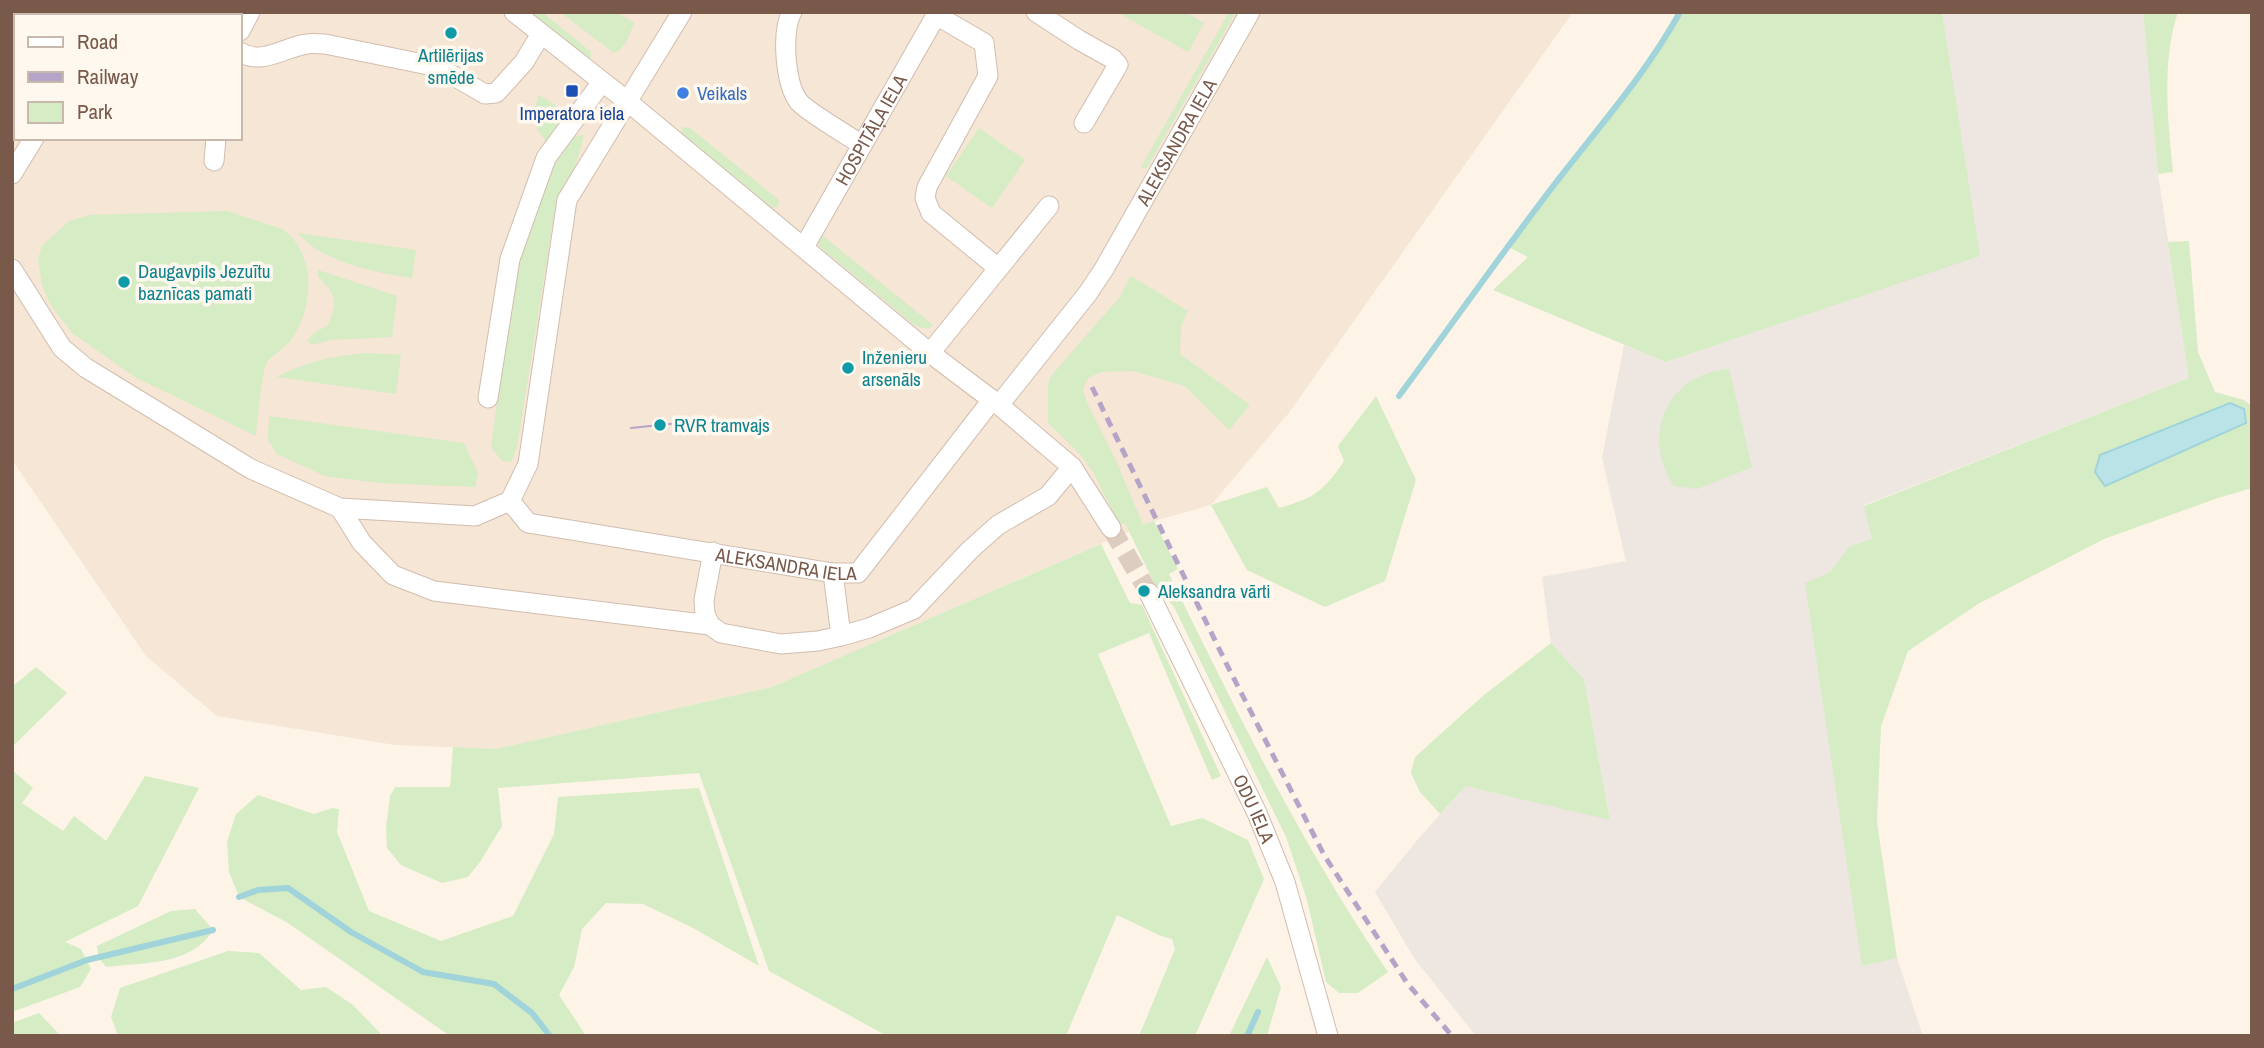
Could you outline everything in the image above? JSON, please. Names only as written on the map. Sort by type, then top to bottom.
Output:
[{"type":"street","points":[[242,28],[250,12]]},
{"type":"street","points":[[514,12],[627,101],[930,353],[996,402],[1072,467],[1111,528]]},
{"type":"street","points":[[12,269],[62,348],[86,368],[251,469],[341,508],[475,516],[510,501],[528,464],[567,200],[682,12]]},
{"type":"street","points":[[792,12],[787,21],[786,48],[789,77],[799,102],[862,145]]},
{"type":"street","points":[[1036,12],[1113,59],[1118,65],[1084,123]]},
{"type":"street","name":"ALEKSANDRA IELA","points":[[510,501],[528,523],[833,573],[858,573],[1088,293],[1250,12]]},
{"type":"street","points":[[937,14],[984,43],[988,76],[927,187],[925,198],[931,213],[998,268]]},
{"type":"street","name":"HOSPITĀĻA IELA","points":[[804,247],[937,14]]},
{"type":"street","points":[[242,53],[260,58],[307,44],[325,44],[438,67],[485,94],[496,93],[524,62],[541,34]]},
{"type":"street","points":[[488,398],[510,259],[546,158],[602,82]]},
{"type":"street","points":[[12,174],[33,140]]},
{"type":"street","points":[[214,161],[216,140]]},
{"type":"street","points":[[930,353],[1049,206]]},
{"type":"street","points":[[341,508],[362,543],[393,576],[434,591],[710,625],[721,633],[781,644],[841,636],[869,628],[914,609],[970,550],[998,525],[1048,496],[1072,467]]},
{"type":"street","points":[[710,625],[705,614],[704,600],[713,552]]},
{"type":"street","points":[[833,573],[841,636]]},
{"type":"street","name":"ODU IELA","points":[[1149,593],[1257,813],[1285,882],[1328,1036]]},
{"type":"shaded area","points":[[12,12],[1573,12],[1288,414],[1211,505],[1151,522],[772,687],[496,749],[395,745],[217,716],[146,656],[12,460]]},
{"type":"shaded area","points":[[1942,12],[2143,12],[2158,174],[2189,378],[1864,505],[1873,539],[1850,546],[1829,573],[1862,966],[1897,958],[1923,1036],[1476,1036],[1414,958],[1375,892],[1466,786],[1610,819],[1584,679],[1551,643],[1542,577],[1626,561],[1602,458],[1624,345],[1666,362],[1979,256]]},
{"type":"green space","points":[[530,12],[542,12],[591,52],[590,61]]},
{"type":"green space","points":[[560,12],[616,12],[634,23],[625,44],[614,53]]},
{"type":"green space","points":[[1117,12],[1185,12],[1204,23],[1188,52]]},
{"type":"green space","points":[[1229,12],[1236,12],[1146,169],[1141,167]]},
{"type":"green space","points":[[1680,12],[1942,12],[1980,256],[1666,362],[1493,290],[1528,257],[1508,247],[1666,38]]},
{"type":"green space","points":[[2143,12],[2178,12],[2169,51],[2168,71],[2173,172],[2158,174]]},
{"type":"green space","points":[[539,95],[560,108],[565,125],[550,145],[535,122]]},
{"type":"green space","points":[[683,127],[690,128],[779,200],[778,206],[773,208],[680,133]]},
{"type":"green space","points":[[979,128],[1025,160],[992,208],[946,176]]},
{"type":"green space","points":[[584,135],[573,170],[556,203],[517,447],[511,462],[502,461],[491,447],[516,260],[543,180],[569,137]]},
{"type":"green space","points":[[227,211],[282,229],[293,239],[306,266],[308,282],[304,313],[291,340],[272,356],[265,367],[256,436],[135,377],[72,333],[50,304],[42,285],[38,259],[42,246],[69,221],[89,215]]},
{"type":"green space","points":[[818,232],[933,325],[929,329],[913,324],[819,246]]},
{"type":"green space","points":[[298,233],[416,250],[412,278],[335,259],[308,243]]},
{"type":"green space","points":[[2189,241],[2198,352],[2215,392],[2244,400],[2252,406],[2252,488],[2104,539],[1978,604],[1908,651],[1881,726],[1877,822],[1897,958],[1862,966],[1805,583],[1829,573],[1850,546],[1872,539],[1864,506],[2189,378],[2168,242]]},
{"type":"green space","points":[[318,270],[397,296],[392,337],[330,340],[312,345],[307,341],[314,333],[328,325],[334,304],[332,294],[318,277]]},
{"type":"green space","points":[[1131,276],[1188,311],[1181,326],[1180,354],[1250,405],[1229,430],[1185,386],[1133,371],[1101,372],[1088,378],[1083,389],[1087,403],[1117,463],[1143,525],[1154,521],[1178,569],[1169,574],[1271,777],[1327,876],[1388,972],[1358,993],[1339,993],[1326,982],[1307,900],[1286,837],[1174,607],[1157,589],[1125,523],[1120,525],[1093,472],[1080,454],[1048,423],[1048,384],[1051,376],[1119,298]]},
{"type":"green space","points":[[367,353],[401,355],[396,394],[277,377],[321,360]]},
{"type":"green space","points":[[1729,369],[1752,467],[1697,489],[1674,486],[1664,467],[1660,447],[1660,428],[1666,411],[1675,395],[1689,382],[1707,373]]},
{"type":"green space","points":[[1376,396],[1416,480],[1385,581],[1325,607],[1247,570],[1211,505],[1267,487],[1279,508],[1317,492],[1344,461],[1338,446]]},
{"type":"green space","points":[[269,416],[464,443],[478,473],[475,487],[380,483],[325,476],[277,454],[268,440]]},
{"type":"green space","points":[[1101,544],[1130,603],[1142,605],[1221,776],[1212,780],[1149,633],[1098,654],[1171,826],[1202,818],[1248,840],[1264,879],[1195,1036],[1139,1036],[1175,949],[1172,939],[1117,915],[1066,1036],[887,1036],[769,971],[699,773],[498,788],[502,826],[468,877],[442,883],[401,865],[387,848],[386,827],[390,796],[395,787],[450,787],[453,747],[496,749],[772,687]]},
{"type":"green space","points":[[1551,643],[1584,679],[1610,820],[1466,786],[1440,814],[1420,792],[1411,773],[1415,757],[1484,695]]},
{"type":"green space","points":[[36,667],[67,693],[12,747],[12,687]]},
{"type":"green space","points":[[12,770],[33,788],[22,803],[63,831],[74,816],[106,841],[145,776],[199,788],[138,906],[65,942],[81,949],[91,969],[80,987],[12,1012]]},
{"type":"green space","points":[[699,788],[759,966],[693,928],[643,904],[606,903],[582,929],[574,967],[559,995],[586,1036],[450,1036],[288,923],[239,897],[229,872],[227,842],[236,814],[258,795],[314,814],[332,808],[339,809],[337,832],[369,911],[441,941],[513,916],[554,834],[558,797]]},
{"type":"green space","points":[[195,909],[213,930],[204,942],[193,950],[151,963],[106,967],[99,958],[97,946],[171,911]]},
{"type":"green space","points":[[228,951],[259,953],[301,990],[326,987],[353,1005],[380,1033],[379,1036],[118,1036],[111,1017],[120,988]]},
{"type":"green space","points":[[1267,957],[1281,987],[1267,1036],[1229,1036]]},
{"type":"green space","points":[[39,1013],[61,1036],[12,1036],[12,1023]]},
{"type":"water","points":[[2230,403],[2244,409],[2246,423],[2105,486],[2095,472],[2100,455]]},
{"type":"waterway","points":[[1399,396],[1534,211],[1637,79],[1680,12]]},
{"type":"waterway","points":[[239,897],[258,890],[288,888],[351,932],[423,972],[494,984],[532,1013],[550,1036]]},
{"type":"waterway","points":[[12,989],[87,960],[213,930]]},
{"type":"waterway","points":[[1247,1036],[1258,1012]]},
{"type":"tunnel","points":[[1111,528],[1149,593]]},
{"type":"tram line","points":[[631,428],[689,422]]},
{"type":"railway","points":[[1092,387],[1227,665],[1324,855],[1407,983],[1452,1036]]},
{"type":"place","name":"Artilērijas smēde","points":[[451,33]]},
{"type":"place","name":"Imperatora iela","points":[[572,91]]},
{"type":"place","name":"Veikals","points":[[683,93]]},
{"type":"place","name":"Daugavpils Jezuītu baznīcas pamati","points":[[124,282]]},
{"type":"place","name":"Inženieru arsenāls","points":[[848,368]]},
{"type":"place","name":"RVR tramvajs","points":[[660,425]]},
{"type":"place","name":"Aleksandra vārti","points":[[1144,591]]}]
